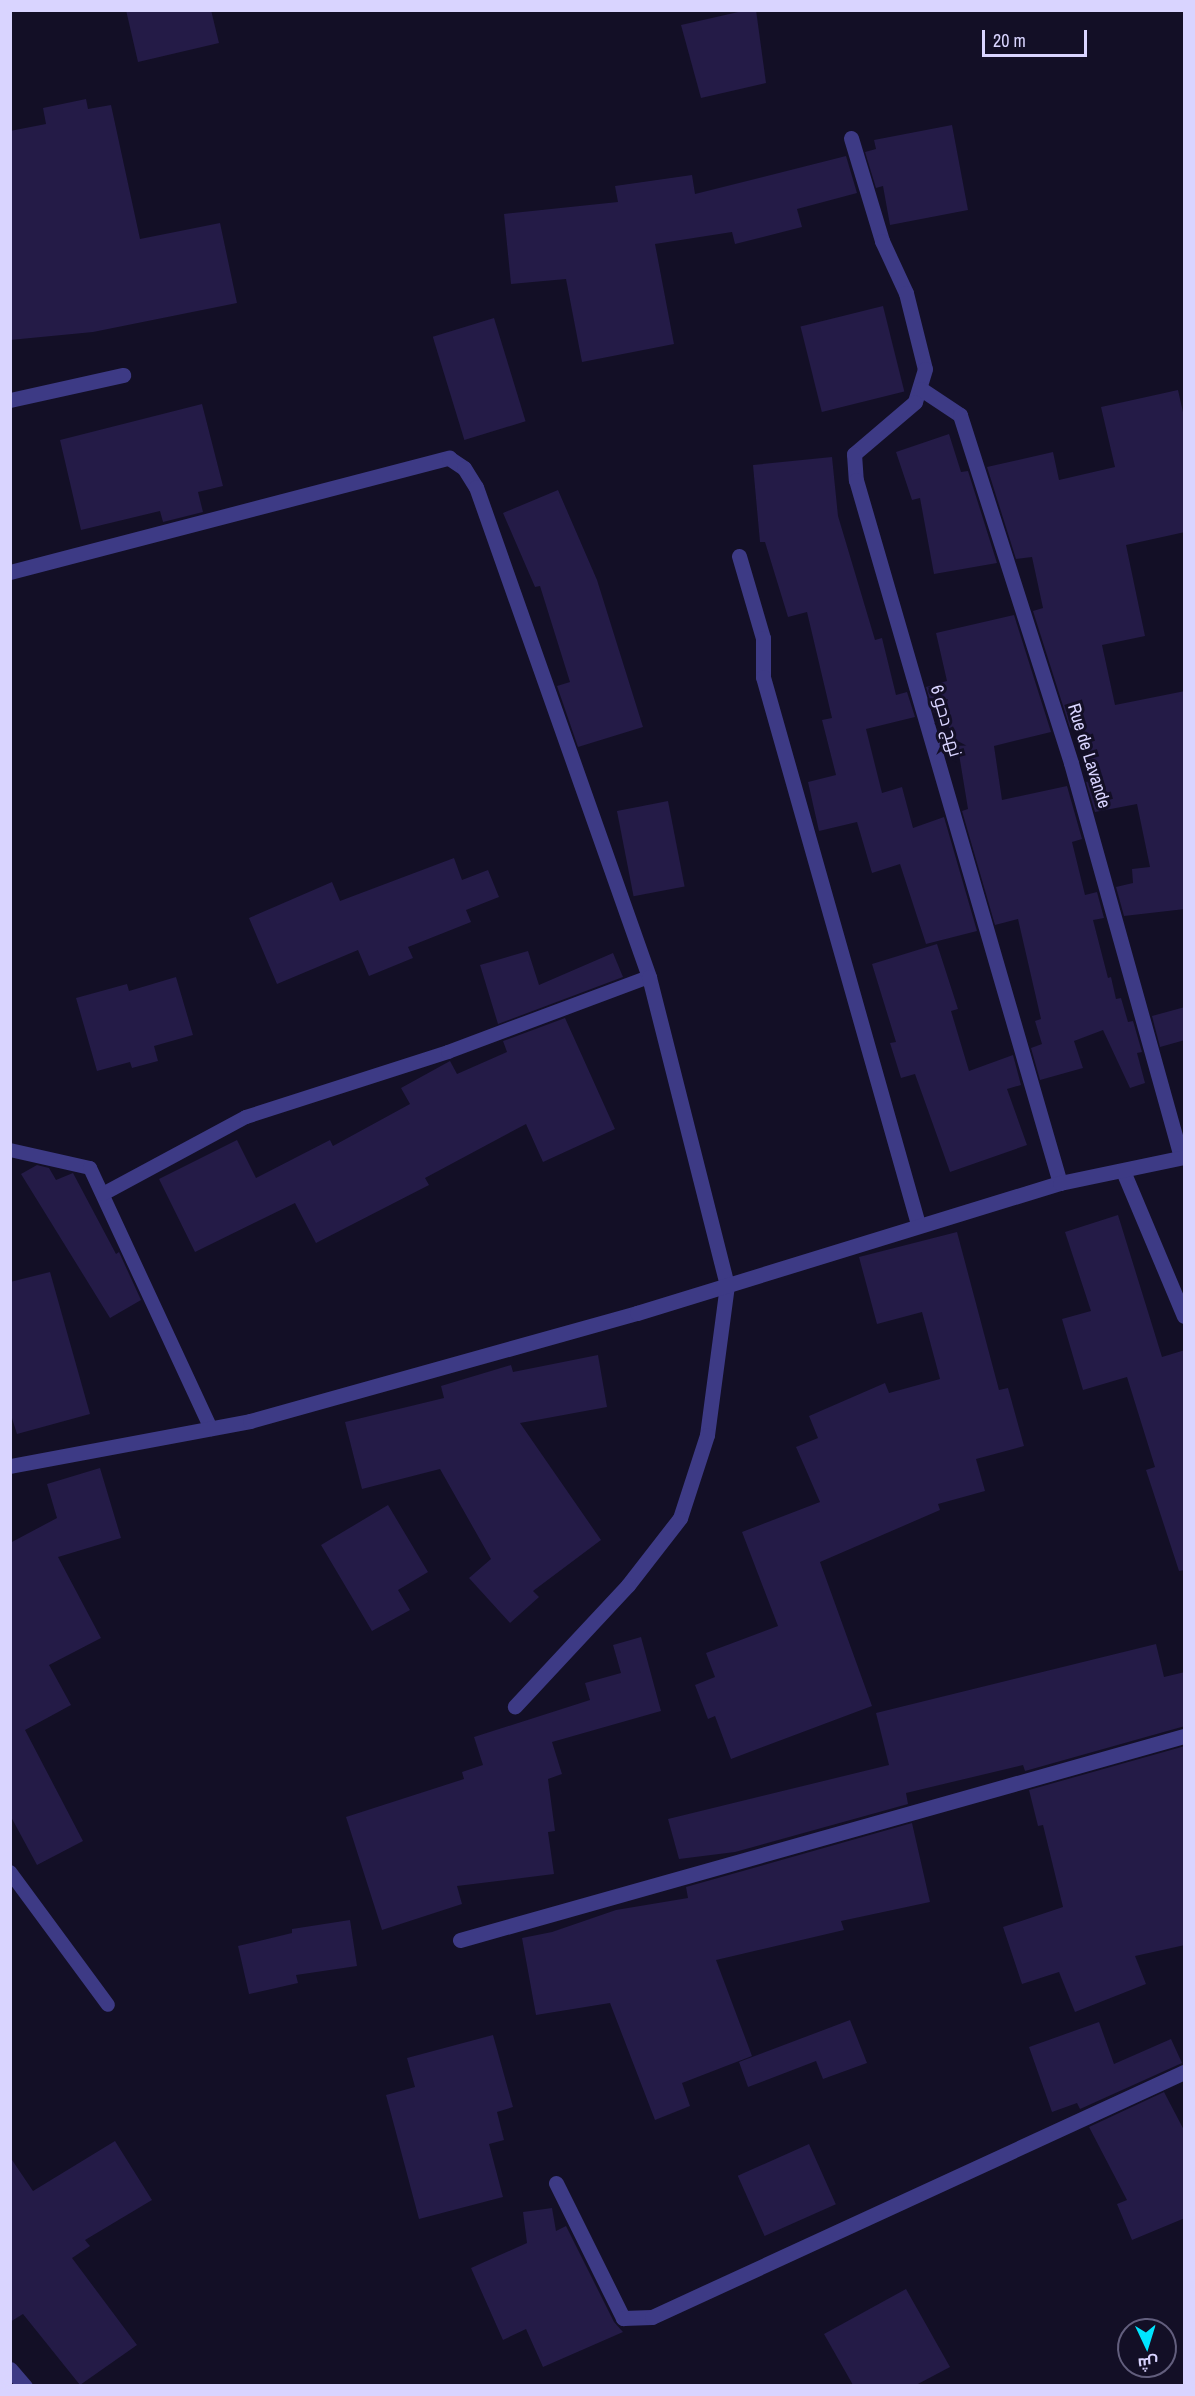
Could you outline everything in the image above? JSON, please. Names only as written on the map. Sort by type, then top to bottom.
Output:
[{"type":"street","points":[[851,138],[882,241],[906,293],[925,369],[921,389]]},
{"type":"street","points":[[10,400],[123,375]]},
{"type":"street","name":"Rue de Lavande","points":[[921,389],[960,416],[1071,762],[1183,1157]]},
{"type":"street","name":"نهج دحو 6","points":[[921,389],[915,402],[854,454],[856,480],[1060,1183]]},
{"type":"street","points":[[10,572],[449,458],[464,468],[476,487],[649,977],[727,1285],[707,1435],[680,1518],[628,1585],[515,1706]]},
{"type":"street","points":[[739,556],[763,638],[763,677],[918,1224]]},
{"type":"street","points":[[10,1466],[211,1429],[285,1412],[727,1285],[918,1224],[1060,1183],[1183,1157]]},
{"type":"street","points":[[1123,1171],[1185,1316]]},
{"type":"street","points":[[460,1940],[1185,1736]]},
{"type":"street","points":[[556,2183],[623,2318],[652,2318],[1185,2072]]},
{"type":"street","points":[[10,2369],[25,2385]]},
{"type":"lane","points":[[103,1194],[246,1117],[448,1052],[649,977]]},
{"type":"lane","points":[[10,1150],[90,1168],[211,1429]]},
{"type":"lane","points":[[10,1872],[108,2005]]},
{"type":"building","points":[[126,10],[211,10],[219,43],[138,62]]},
{"type":"building","points":[[756,10],[766,83],[701,98],[681,25]]},
{"type":"building","points":[[86,99],[88,109],[111,105],[140,239],[220,223],[237,303],[93,332],[10,340],[10,131],[46,124],[43,108]]},
{"type":"building","points":[[952,125],[968,210],[890,225],[883,186],[876,188],[865,152],[876,149],[874,140]]},
{"type":"building","points":[[846,156],[857,193],[797,209],[802,227],[735,244],[732,232],[655,244],[674,344],[582,362],[566,279],[511,284],[504,214],[618,202],[615,186],[692,175],[695,194]]},
{"type":"building","points":[[883,306],[904,391],[822,412],[801,327]]},
{"type":"building","points":[[494,318],[526,421],[464,440],[433,337]]},
{"type":"building","points":[[1178,390],[1185,421],[1185,532],[1126,545],[1145,636],[1102,645],[1115,705],[1185,691],[1185,909],[1124,916],[1116,887],[1133,883],[1132,869],[1150,867],[1137,804],[1095,812],[1086,782],[1092,780],[1081,725],[1070,728],[1033,611],[1043,608],[1032,557],[1016,559],[987,467],[1053,452],[1059,480],[1115,467],[1101,407]]},
{"type":"building","points":[[202,404],[223,486],[198,492],[203,512],[163,522],[160,511],[81,530],[60,440]]},
{"type":"building","points":[[949,434],[961,472],[968,471],[997,563],[934,574],[920,498],[912,500],[896,452]]},
{"type":"building","points":[[832,457],[838,516],[875,640],[882,638],[896,695],[907,692],[915,717],[866,729],[882,793],[902,787],[913,828],[944,817],[977,931],[926,944],[900,864],[872,873],[857,822],[819,831],[808,782],[836,775],[822,720],[832,718],[807,612],[788,617],[765,542],[760,542],[753,465]]},
{"type":"building","points":[[558,490],[597,580],[643,727],[578,747],[557,686],[570,682],[540,586],[535,587],[503,513]]},
{"type":"building","points":[[1014,615],[1051,732],[994,746],[1002,800],[1067,786],[1082,839],[1072,842],[1085,895],[1097,892],[1104,918],[1093,920],[1108,978],[1111,977],[1116,999],[1121,998],[1128,1022],[1133,1021],[1142,1052],[1137,1053],[1145,1083],[1130,1088],[1103,1030],[1074,1041],[1083,1068],[1040,1080],[1031,1048],[1042,1044],[1035,1021],[1041,1019],[1018,919],[995,925],[962,811],[968,809],[959,754],[955,755],[945,710],[934,713],[926,687],[947,681],[936,633]]},
{"type":"building","points":[[668,801],[685,886],[634,896],[617,811]]},
{"type":"building","points":[[454,858],[462,880],[488,870],[499,897],[466,910],[471,922],[408,947],[413,958],[369,976],[358,950],[277,984],[249,918],[332,882],[340,901]]},
{"type":"building","points":[[937,944],[958,1009],[951,1011],[969,1071],[1013,1055],[1021,1085],[1007,1089],[1027,1145],[950,1172],[915,1074],[901,1078],[890,1043],[896,1042],[872,964]]},
{"type":"building","points":[[528,951],[539,985],[613,953],[623,977],[498,1024],[480,965]]},
{"type":"building","points":[[176,977],[193,1035],[154,1046],[158,1061],[132,1068],[130,1062],[97,1071],[76,998],[127,984],[129,991]]},
{"type":"building","points":[[1185,1007],[1185,1040],[1160,1047],[1152,1016]]},
{"type":"building","points":[[565,1018],[615,1129],[543,1162],[526,1124],[425,1178],[429,1185],[316,1243],[295,1203],[195,1252],[159,1179],[237,1140],[256,1178],[330,1140],[333,1146],[410,1104],[401,1088],[450,1061],[457,1074],[507,1052],[503,1041]]},
{"type":"building","points":[[37,1165],[49,1168],[56,1180],[73,1173],[116,1254],[119,1252],[141,1300],[110,1318],[21,1174]]},
{"type":"building","points":[[1118,1215],[1162,1357],[1185,1350],[1185,1570],[1179,1571],[1146,1470],[1155,1467],[1127,1377],[1083,1390],[1062,1319],[1091,1311],[1065,1232]]},
{"type":"building","points":[[957,1232],[999,1390],[1008,1388],[1024,1446],[976,1459],[985,1491],[938,1504],[940,1510],[820,1562],[872,1706],[731,1759],[715,1716],[708,1719],[695,1685],[715,1677],[706,1653],[778,1626],[742,1532],[820,1502],[796,1447],[818,1438],[809,1416],[885,1383],[889,1393],[940,1379],[922,1312],[877,1324],[859,1257]]},
{"type":"building","points":[[50,1272],[90,1414],[17,1434],[10,1412],[10,1282]]},
{"type":"building","points":[[598,1355],[607,1407],[520,1423],[601,1540],[533,1591],[539,1597],[510,1623],[469,1578],[491,1559],[440,1469],[362,1489],[345,1422],[444,1398],[441,1386],[511,1365],[513,1372]]},
{"type":"building","points":[[100,1468],[121,1538],[58,1557],[101,1638],[49,1665],[71,1705],[25,1730],[83,1841],[37,1865],[10,1815],[10,1543],[57,1518],[47,1484]]},
{"type":"building","points":[[388,1505],[428,1572],[398,1590],[410,1610],[372,1631],[321,1545]]},
{"type":"building","points":[[641,1637],[661,1711],[552,1742],[562,1774],[548,1779],[555,1831],[548,1832],[554,1874],[457,1886],[462,1904],[382,1930],[346,1817],[464,1779],[462,1772],[483,1765],[474,1737],[590,1700],[585,1683],[621,1673],[613,1645]]},
{"type":"building","points":[[1156,1644],[1164,1677],[1185,1672],[1185,1726],[1025,1771],[1023,1765],[906,1793],[908,1804],[735,1852],[679,1859],[668,1819],[889,1765],[876,1713]]},
{"type":"building","points":[[1185,1746],[1185,1945],[1135,1956],[1146,1984],[1075,2012],[1059,1972],[1022,1984],[1003,1927],[1063,1907],[1043,1825],[1038,1826],[1029,1790]]},
{"type":"building","points":[[912,1823],[930,1902],[841,1921],[844,1930],[716,1960],[752,2056],[682,2083],[690,2106],[655,2120],[610,2003],[536,2015],[522,1938],[552,1932],[616,1910],[688,1898],[686,1887]]},
{"type":"building","points":[[350,1920],[357,1966],[296,1975],[298,1983],[249,1994],[238,1946],[292,1933],[292,1929]]},
{"type":"building","points":[[850,2020],[867,2063],[823,2079],[816,2061],[748,2087],[739,2062]]},
{"type":"building","points":[[1099,2022],[1114,2064],[1171,2039],[1182,2063],[1080,2109],[1077,2103],[1052,2112],[1029,2047]]},
{"type":"building","points":[[493,2035],[513,2107],[497,2112],[504,2140],[489,2144],[503,2197],[419,2219],[386,2095],[415,2087],[407,2058]]},
{"type":"building","points":[[1164,2092],[1185,2132],[1185,2218],[1132,2240],[1117,2204],[1127,2200],[1089,2127]]},
{"type":"building","points":[[115,2141],[152,2200],[85,2240],[90,2246],[72,2258],[137,2345],[80,2385],[23,2314],[10,2322],[10,2157],[33,2191]]},
{"type":"building","points":[[809,2144],[836,2204],[765,2236],[738,2176]]},
{"type":"building","points":[[552,2208],[556,2231],[566,2226],[614,2322],[623,2332],[543,2367],[526,2329],[503,2340],[471,2268],[527,2243],[523,2212]]},
{"type":"building","points":[[906,2289],[950,2367],[916,2385],[853,2385],[824,2334]]}]
